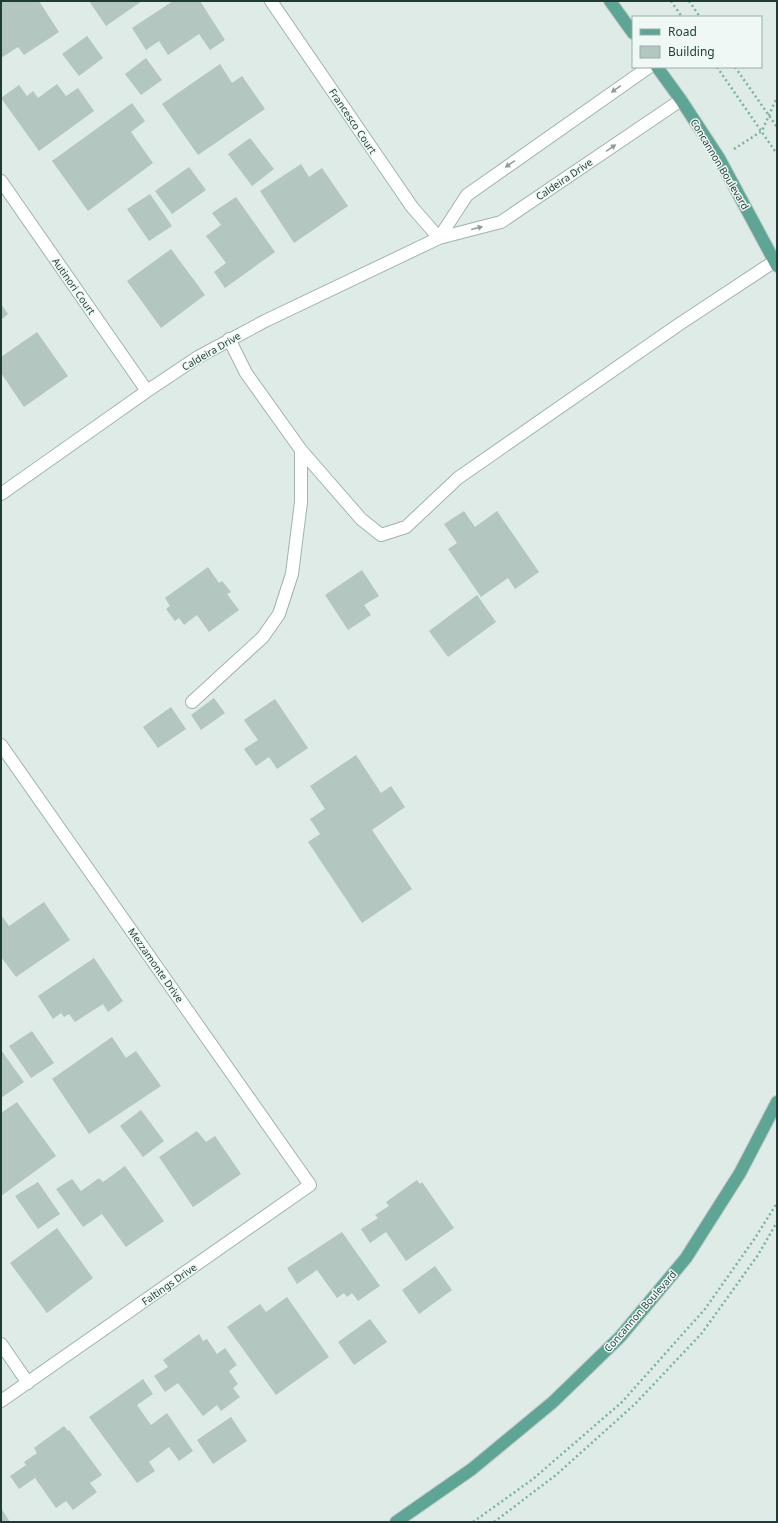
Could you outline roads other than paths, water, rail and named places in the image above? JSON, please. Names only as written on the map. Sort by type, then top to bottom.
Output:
[{"type":"main road","points":[[610,1],[632,33]]},
{"type":"main road","name":"Concannon Boulevard","points":[[658,68],[681,100],[719,158],[776,264]]},
{"type":"main road","name":"Concannon Boulevard","points":[[396,1522],[472,1469],[553,1402],[620,1337],[686,1258],[740,1173],[777,1102]]},
{"type":"street","name":"Francesco Court","points":[[272,1],[412,207],[439,238]]},
{"type":"street","points":[[439,238],[467,195],[648,68]]},
{"type":"street","name":"Caldeira Drive","points":[[1,494],[147,391],[198,357],[229,339],[439,238],[501,222],[681,100]]},
{"type":"street","name":"Autinori Court","points":[[1,181],[147,391]]},
{"type":"street","points":[[229,339],[246,373],[301,450],[361,519],[380,535],[406,527],[458,478],[678,325],[776,264]]},
{"type":"street","points":[[192,702],[263,637],[279,614],[292,574],[300,502],[301,450]]},
{"type":"street","name":"Mezzamonte Drive","points":[[1,745],[310,1185]]},
{"type":"street","name":"Faltings Drive","points":[[1,1401],[310,1185]]},
{"type":"street","points":[[1,1344],[28,1383]]}]
